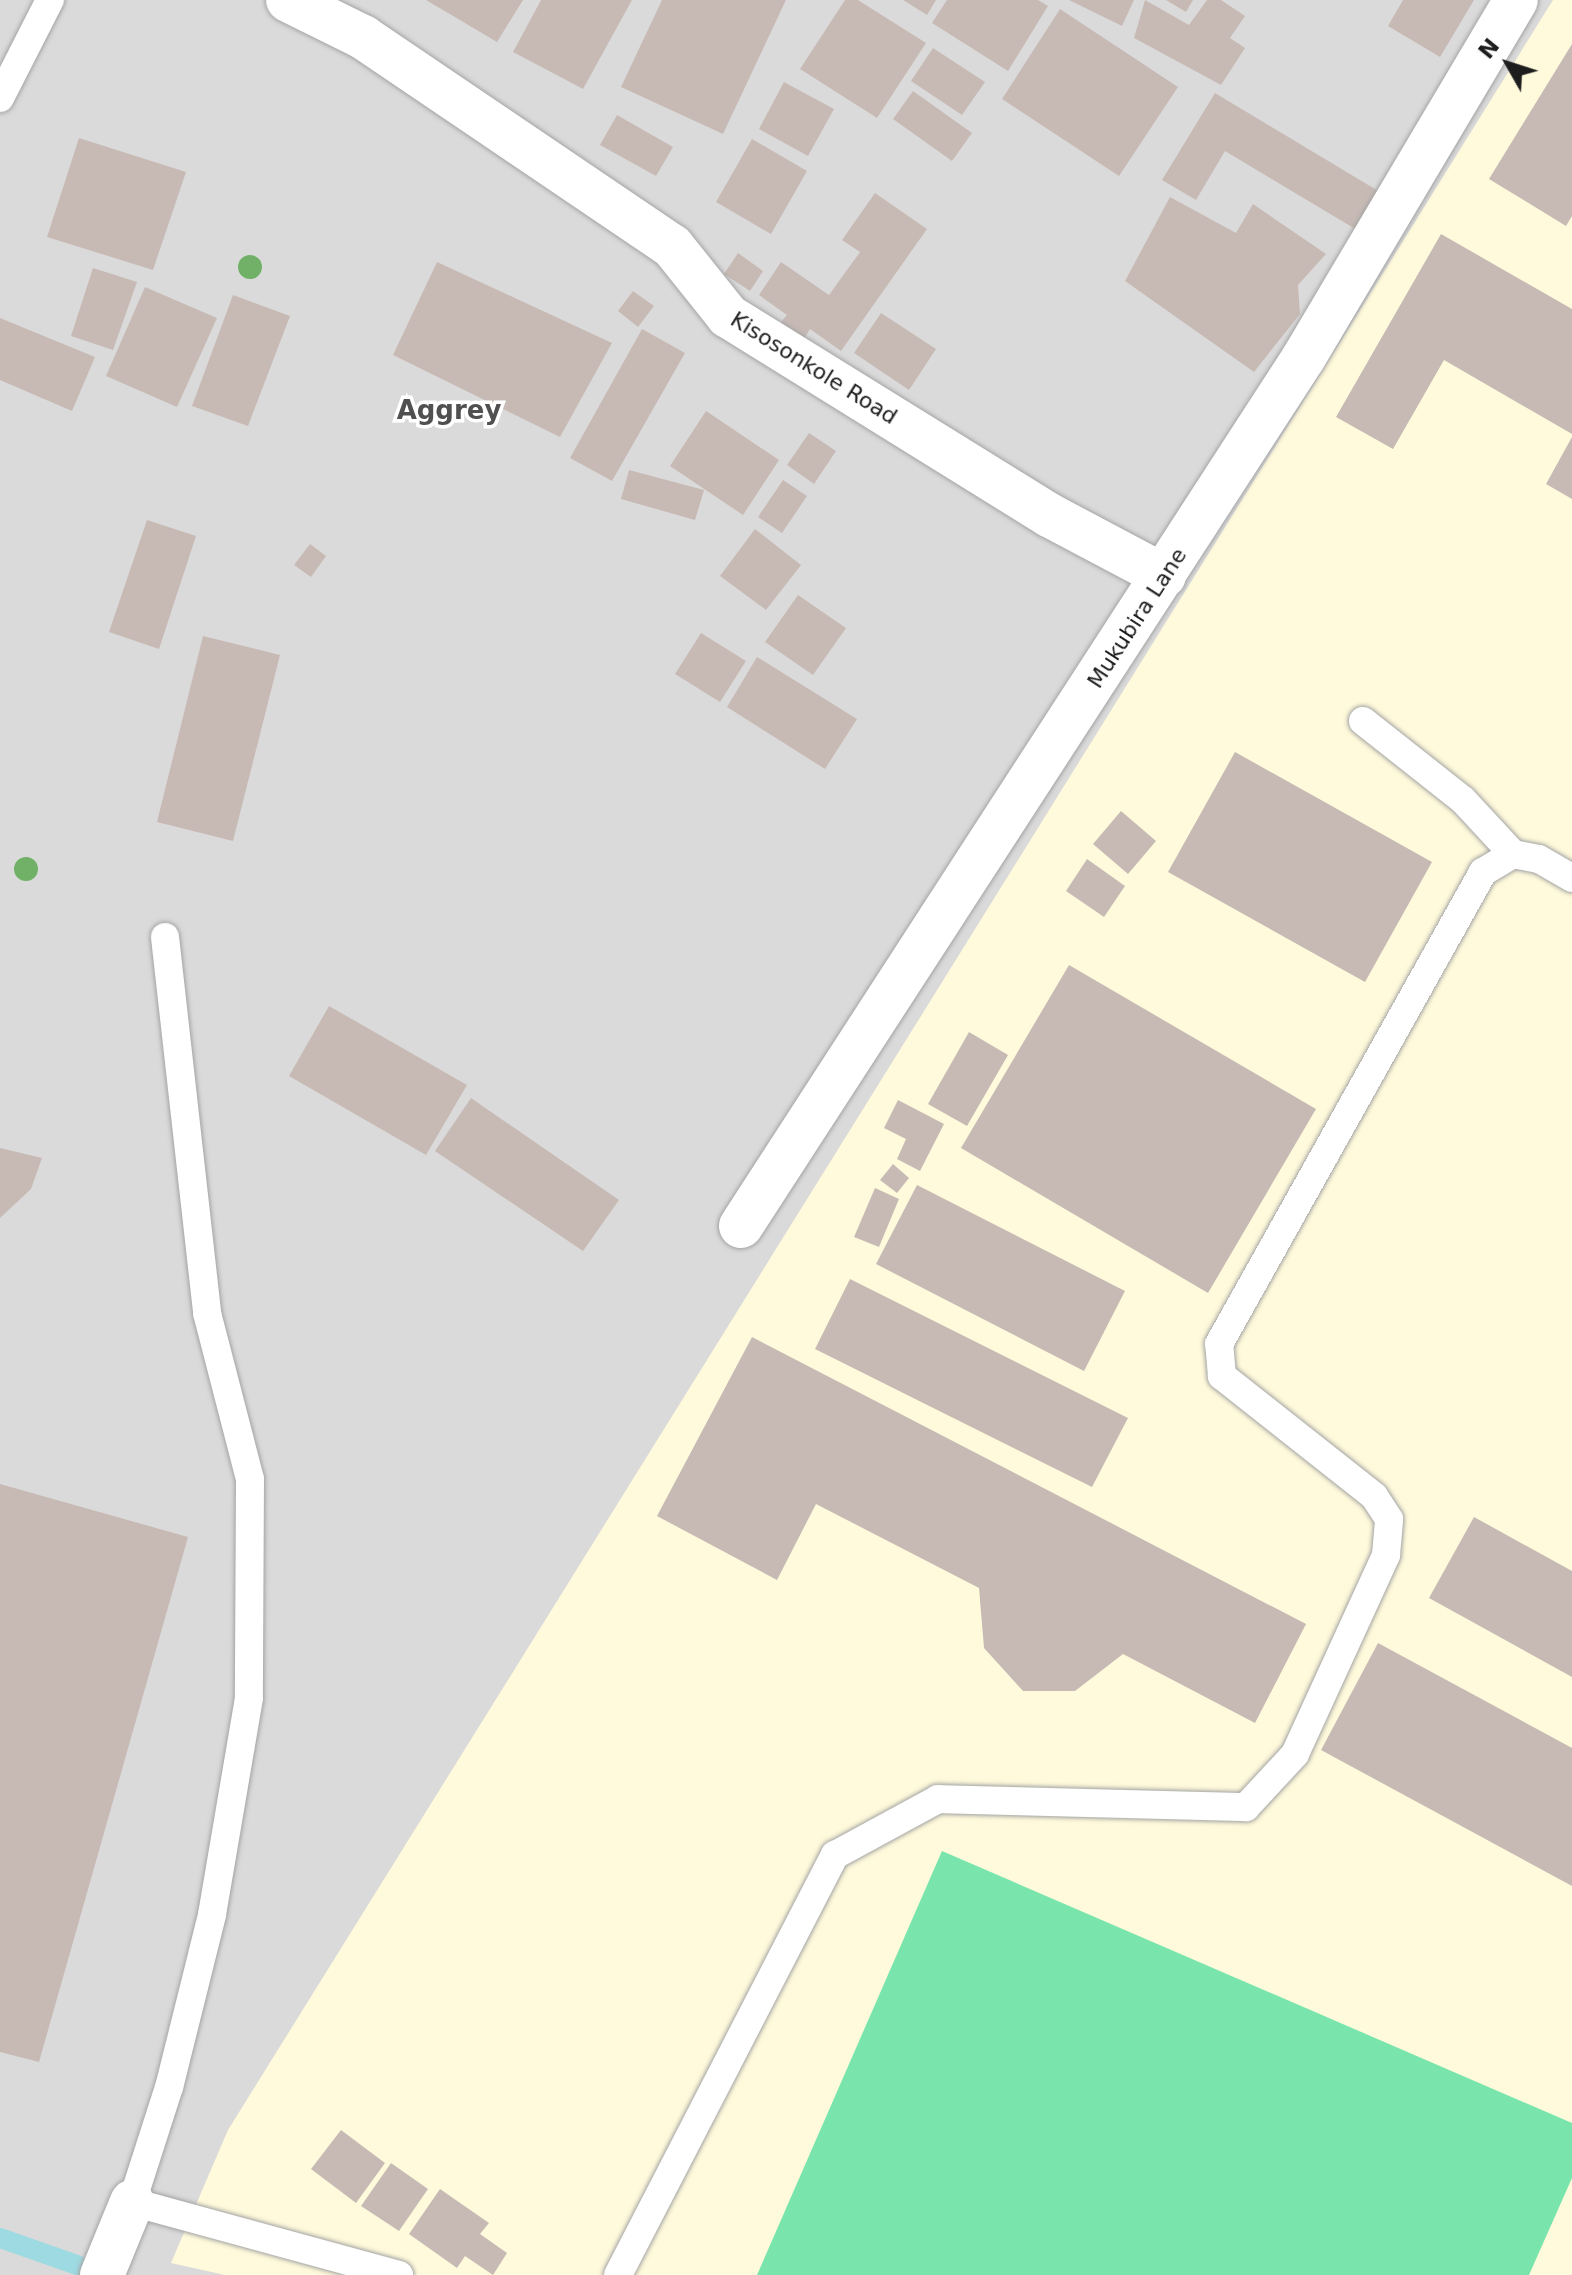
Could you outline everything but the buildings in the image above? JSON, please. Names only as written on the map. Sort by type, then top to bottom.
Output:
[{"type":"street","name":"Kisosonkole Road","points":[[288,0],[363,37],[672,246],[728,316],[1049,515],[1164,576]]},
{"type":"street","name":"Mukubira Lane","points":[[741,1226],[1164,576],[1405,193],[1516,0]]},
{"type":"street","points":[[102,2275],[132,2202]]},
{"type":"lane","points":[[0,98],[50,0]]},
{"type":"lane","points":[[1363,721],[1463,800],[1513,854],[1539,859],[1572,878]]},
{"type":"lane","points":[[618,2275],[835,1855],[938,1799],[1246,1807],[1295,1754],[1386,1555],[1389,1519],[1374,1496],[1222,1376],[1219,1344],[1483,872],[1513,854]]},
{"type":"lane","points":[[165,937],[207,1313],[250,1479],[249,1698],[212,1915],[169,2087],[132,2202],[399,2275]]},
{"type":"shaded area","points":[[0,0],[1572,0],[1572,2275],[0,2275]]},
{"type":"shaded area","points":[[1553,0],[1572,0],[1572,2275],[225,2275],[171,2263],[228,2130]]},
{"type":"green space","points":[[942,1851],[1572,2123],[1572,2178],[1529,2275],[757,2275]]},
{"type":"waterway","points":[[0,2238],[77,2265]]},
{"type":"district","name":"Aggrey","points":[[449,411]]}]
